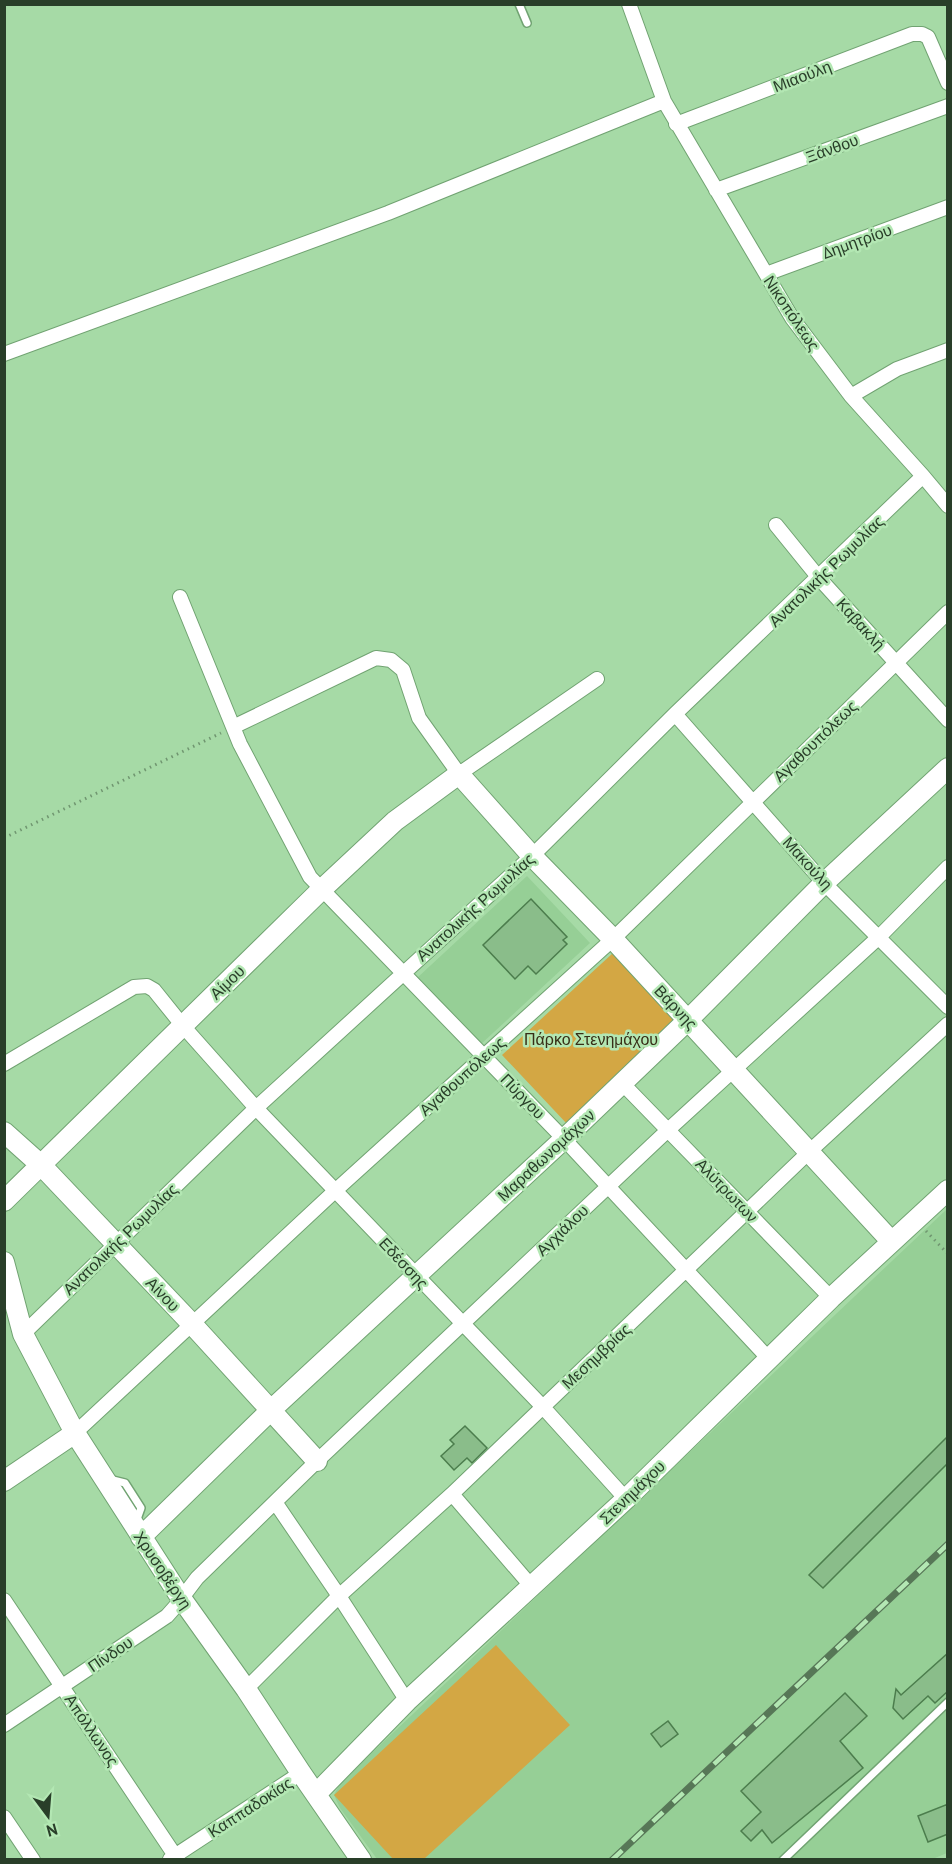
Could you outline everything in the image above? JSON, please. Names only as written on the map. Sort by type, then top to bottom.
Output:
[{"type":"street","name":"Νικοπόλεως","points":[[629,4],[664,102],[792,318],[851,396],[948,506]]},
{"type":"street","name":"Μιαούλη","points":[[676,124],[912,34],[922,34],[928,37],[948,83]]},
{"type":"street","points":[[4,354],[388,213],[664,102]]},
{"type":"street","name":"Ξάνθου","points":[[716,190],[948,106]]},
{"type":"street","name":"Δημητρίου","points":[[766,274],[948,207]]},
{"type":"street","points":[[851,396],[897,369],[948,350]]},
{"type":"street","name":"Ανατολικής Ρωμυλίας","points":[[23,1334],[256,1108],[532,856],[675,714],[923,476]]},
{"type":"street","name":"Καβακλή","points":[[776,525],[819,578],[948,720]]},
{"type":"street","name":"Πύργου","points":[[180,597],[245,754],[310,877],[485,1056],[769,1359]]},
{"type":"street","name":"Αγαθουπόλεως","points":[[75,1433],[336,1190],[613,939],[948,612]]},
{"type":"street","points":[[233,727],[376,658],[391,660],[403,670],[419,718],[459,774],[597,679]]},
{"type":"street","name":"Μακούλη","points":[[675,714],[824,883],[948,1007]]},
{"type":"street","name":"Μαραθωνομάχων","points":[[138,1532],[564,1139],[688,1020],[824,883],[948,768]]},
{"type":"street","name":"Βάρνης","points":[[459,774],[532,856],[613,939],[891,1241]]},
{"type":"street","name":"Αίμου","points":[[4,1201],[321,890],[395,821],[459,774]]},
{"type":"street","name":"Αγχιάλου","points":[[181,1598],[196,1578],[318,1461],[608,1186],[879,937],[948,867]]},
{"type":"street","name":"Εδέσσης","points":[[4,1064],[138,986],[151,987],[256,1108],[542,1406],[627,1499]]},
{"type":"street","name":"Μεσημβρίας","points":[[246,1689],[339,1596],[452,1494],[810,1151],[948,1024]]},
{"type":"street","name":"Αλύτρωτων","points":[[622,1083],[831,1298]]},
{"type":"street","name":"Αίνου","points":[[4,1132],[42,1166],[318,1461]]},
{"type":"street","name":"Στενημάχου","points":[[316,1794],[407,1701],[627,1499],[831,1298],[948,1190]]},
{"type":"street","name":"Χρυσοβέργη","points":[[4,1262],[23,1334],[75,1433],[181,1598],[246,1689],[361,1860]]},
{"type":"street","points":[[4,1481],[75,1433]]},
{"type":"street","points":[[452,1494],[532,1587]]},
{"type":"street","points":[[275,1503],[407,1701]]},
{"type":"street","name":"Πίνδου","points":[[4,1725],[161,1620],[181,1598]]},
{"type":"street","name":"Απόλλωνος","points":[[4,1600],[174,1858]]},
{"type":"street","name":"Καππαδοκίας","points":[[174,1858],[301,1773]]},
{"type":"street","points":[[4,1816],[33,1860]]},
{"type":"lane","points":[[519,4],[527,23]]},
{"type":"lane","points":[[783,1860],[948,1702]]},
{"type":"path","points":[[4,838],[233,727]]},
{"type":"path","points":[[924,1229],[948,1254]]},
{"type":"shaded area","points":[[527,876],[590,943],[480,1045],[417,978]]},
{"type":"shaded area","points":[[947,1209],[947,1853],[930,1860],[377,1859],[340,1808],[334,1795],[341,1782]]},
{"type":"green space","name":"Πάρκο Στενημάχου","points":[[613,953],[679,1023],[568,1125],[502,1055]]},
{"type":"green space","points":[[496,1645],[570,1725],[424,1859],[393,1859],[334,1795]]},
{"type":"building","points":[[531,899],[567,937],[563,940],[567,944],[536,974],[528,966],[515,979],[483,945]]},
{"type":"building","points":[[465,1426],[487,1448],[472,1463],[467,1458],[454,1470],[441,1456],[454,1444],[450,1440]]},
{"type":"building","points":[[948,1436],[948,1463],[823,1588],[809,1575]]},
{"type":"building","points":[[948,1653],[948,1691],[935,1703],[928,1696],[903,1719],[893,1708],[896,1689],[901,1695]]},
{"type":"building","points":[[845,1693],[867,1716],[840,1741],[863,1768],[772,1843],[762,1830],[751,1841],[741,1831],[761,1812],[741,1791]]},
{"type":"building","points":[[668,1721],[678,1734],[661,1747],[651,1734]]},
{"type":"building","points":[[948,1804],[948,1834],[928,1842],[918,1816]]},
{"type":"railway","points":[[612,1860],[948,1544]]}]
